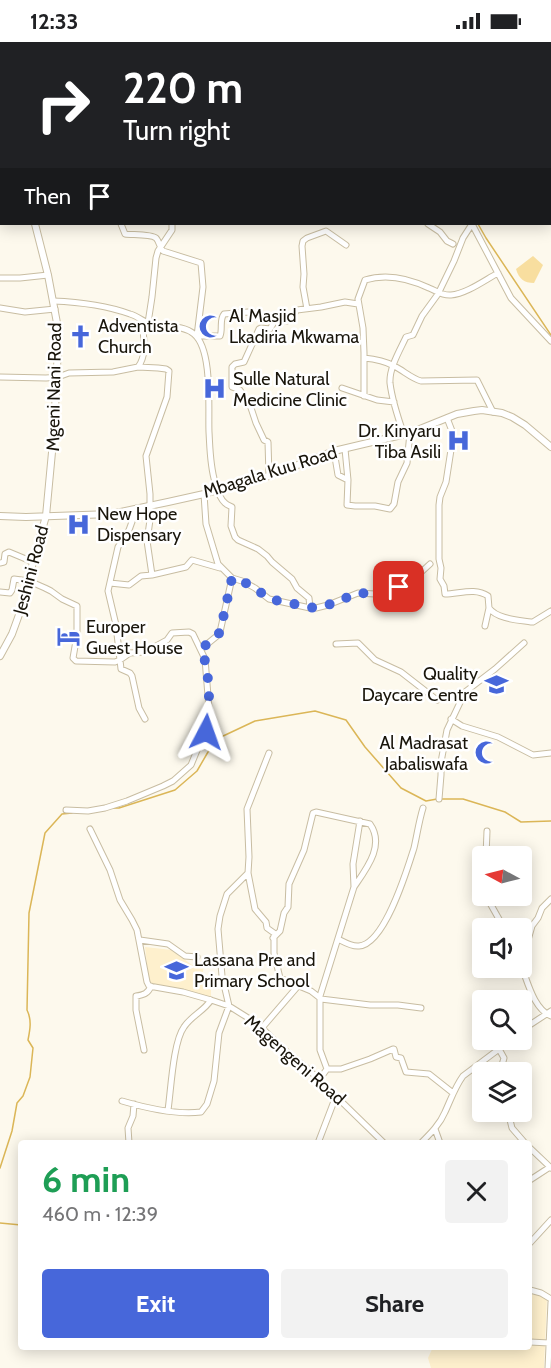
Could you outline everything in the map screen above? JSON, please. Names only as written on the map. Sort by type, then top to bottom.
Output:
[{"type":"street","name":"Mgeni Nani Road","points":[[35,225],[55,309],[58,347],[58,376],[46,516]]},
{"type":"street","points":[[121,225],[125,234],[154,236],[163,251],[201,264],[203,287],[197,336]]},
{"type":"street","points":[[148,323],[156,258],[172,230],[172,225]]},
{"type":"street","points":[[324,231],[327,225]]},
{"type":"street","points":[[429,225],[453,244]]},
{"type":"street","points":[[345,449],[348,480],[346,505],[392,508],[398,482],[407,463],[407,434],[394,402],[390,384],[393,365],[406,337],[414,334],[422,316],[438,294],[463,238],[471,225]]},
{"type":"street","points":[[473,225],[511,298],[551,341]]},
{"type":"street","points":[[307,309],[303,287],[303,241],[328,231],[346,246]]},
{"type":"street","points":[[364,396],[363,328],[358,304],[364,281],[393,276],[446,295],[457,294],[498,273]]},
{"type":"street","points":[[0,278],[48,275]]},
{"type":"street","points":[[53,300],[94,304],[129,314],[148,323],[183,329],[197,336],[202,346],[208,373],[212,473],[217,490],[225,504],[232,507],[231,526],[235,537],[260,551],[292,579],[297,588],[309,598],[310,608]]},
{"type":"street","points":[[269,476],[268,442],[264,440],[251,408],[240,390],[232,387],[232,367],[245,362],[260,329],[270,329],[276,319],[287,321],[297,310],[345,302],[358,304]]},
{"type":"street","points":[[0,308],[29,312],[55,309]]},
{"type":"street","points":[[197,336],[220,336],[224,314],[248,312],[255,314]]},
{"type":"street","points":[[138,367],[142,361],[144,346],[142,320]]},
{"type":"street","points":[[364,358],[393,365],[422,381],[477,380],[492,412]]},
{"type":"street","points":[[0,377],[46,378],[69,373],[113,372],[138,367],[166,369],[170,372],[164,409],[147,456],[150,484],[150,520],[147,541],[152,575]]},
{"type":"street","points":[[342,388],[381,401],[394,402]]},
{"type":"street","name":"Mbagala Kuu Road","points":[[0,516],[111,514],[204,494],[269,476],[334,451],[407,434],[457,414],[474,411],[502,412],[525,425],[551,447]]},
{"type":"street","points":[[447,418],[453,437],[446,482],[439,501],[441,581],[445,594],[470,591],[484,593],[488,596],[489,608],[485,626]]},
{"type":"street","points":[[334,451],[338,476],[348,480]]},
{"type":"street","points":[[204,494],[209,536],[220,568]]},
{"type":"street","points":[[137,508],[129,530],[118,547],[108,593],[116,625],[121,670],[132,676],[139,708],[145,719]]},
{"type":"street","name":"Jeshini Road","points":[[0,656],[12,634],[24,601],[46,516]]},
{"type":"street","points":[[0,563],[4,562],[5,554],[9,552],[33,562]]},
{"type":"street","points":[[110,584],[129,585],[141,576],[186,567],[192,560],[220,568],[232,578],[255,588],[269,599],[316,608],[359,592],[375,594],[398,588],[404,576],[418,575],[430,564]]},
{"type":"street","points":[[201,649],[220,632],[232,578]]},
{"type":"street","points":[[0,592],[10,593],[14,579],[29,581],[77,607],[77,635],[73,653],[76,661],[115,662],[130,653],[147,651],[167,640],[173,632],[191,633],[205,659],[209,714],[206,732],[190,767],[164,786],[127,801],[88,811],[66,810]]},
{"type":"street","points":[[489,608],[491,612],[502,616],[533,622],[551,610]]},
{"type":"street","points":[[440,799],[441,762],[451,718],[465,692],[495,669],[524,642]]},
{"type":"street","points":[[336,644],[359,644],[375,660],[400,672],[437,700]]},
{"type":"street","points":[[451,718],[462,726],[498,738],[533,755],[551,753]]},
{"type":"street","points":[[268,753],[247,809],[248,873],[256,911],[266,922],[267,928],[274,933],[274,952],[280,978],[320,998],[370,1005],[421,1008]]},
{"type":"street","points":[[338,939],[358,947],[369,943],[377,935],[397,898],[414,847],[423,808]]},
{"type":"street","points":[[273,938],[280,931],[284,913],[288,907],[291,880],[304,850],[313,813],[360,821],[372,826],[376,846],[354,887],[320,998],[320,1050],[327,1069]]},
{"type":"street","points":[[354,887],[353,864],[360,821]]},
{"type":"street","points":[[90,829],[110,870],[120,900],[135,924],[140,940],[147,982],[151,986],[145,994],[136,996],[136,1010],[144,1050]]},
{"type":"street","points":[[486,846],[487,831]]},
{"type":"street","points":[[122,1101],[187,1114],[201,1112],[207,1104],[214,1081],[219,1033],[229,1006],[222,976],[219,925],[227,894],[248,873]]},
{"type":"street","points":[[532,926],[542,908],[551,899]]},
{"type":"street","points":[[140,940],[168,944],[185,956],[197,957]]},
{"type":"street","points":[[526,978],[535,998],[549,1014],[532,1024]]},
{"type":"street","name":"Magengeni Road","points":[[151,986],[211,1000],[229,1006],[245,1016],[319,1080],[381,1140]]},
{"type":"street","points":[[261,1029],[298,986]]},
{"type":"street","points":[[168,1110],[178,1038],[185,1025],[211,1000]]},
{"type":"street","points":[[327,1069],[340,1069],[393,1049],[406,1072],[429,1074],[453,1093]]},
{"type":"street","points":[[424,1140],[435,1129],[445,1113],[458,1082],[469,1070],[498,1050]]},
{"type":"street","points":[[319,1080],[327,1069]]},
{"type":"street","points":[[319,1140],[336,1096]]},
{"type":"street","points":[[129,1140],[128,1128],[133,1116],[134,1104]]},
{"type":"street","points":[[510,1122],[512,1128],[522,1140]]},
{"type":"street","points":[[435,1129],[439,1140]]},
{"type":"street","points":[[532,1150],[550,1168],[532,1179]]},
{"type":"street","points":[[532,1241],[551,1220]]},
{"type":"street","points":[[532,1291],[541,1293],[551,1300],[548,1368]]},
{"type":"street","points":[[532,1342],[549,1343]]},
{"type":"shaded area","points":[[533,256],[543,265],[534,283],[522,280],[516,269]]},
{"type":"shaded area","name":"Lassana Pre and Primary School","points":[[145,947],[172,950],[192,965],[204,966],[202,977],[211,990],[211,998],[149,982]]},
{"type":"shaded area","points":[[532,1294],[547,1297],[544,1368],[431,1368],[428,1358],[432,1350],[532,1350]]},
{"type":"waterway","points":[[479,225],[551,335]]},
{"type":"waterway","points":[[112,808],[119,808],[175,790],[197,771],[208,752],[221,737],[255,721],[315,711],[346,720],[365,747],[401,788],[426,801],[437,799]]},
{"type":"waterway","points":[[442,799],[463,799],[505,812],[521,822],[551,821]]},
{"type":"waterway","points":[[0,1168],[12,1131],[17,1103],[23,1096],[30,1077],[33,1048],[28,1040],[30,1021],[27,1010],[29,913],[45,833],[62,814],[72,813]]},
{"type":"waterway","points":[[0,1223],[18,1225]]},
{"type":"place","name":"Al Masjid Lkadiria Mkwama","points":[[211,326]]},
{"type":"place","name":"Adventista Church","points":[[80,336]]},
{"type":"place","name":"Sulle Natural Medicine Clinic","points":[[215,389]]},
{"type":"place","name":"Dr. Kinyaru Tiba Asili","points":[[459,441]]},
{"type":"place","name":"New Hope Dispensary","points":[[79,524]]},
{"type":"place","name":"Europer Guest House","points":[[68,637]]},
{"type":"place","name":"Quality Daycare Centre","points":[[496,684]]},
{"type":"place","name":"Al Madrasat Jabaliswafa","points":[[486,753]]},
{"type":"place","name":"Lassana Pre and Primary School","points":[[176,970]]},
{"type":"route","points":[[206,732],[209,714],[208,684],[205,659],[201,649],[220,632],[232,578],[255,588],[269,599],[314,608],[358,593],[375,594],[399,587]]}]
